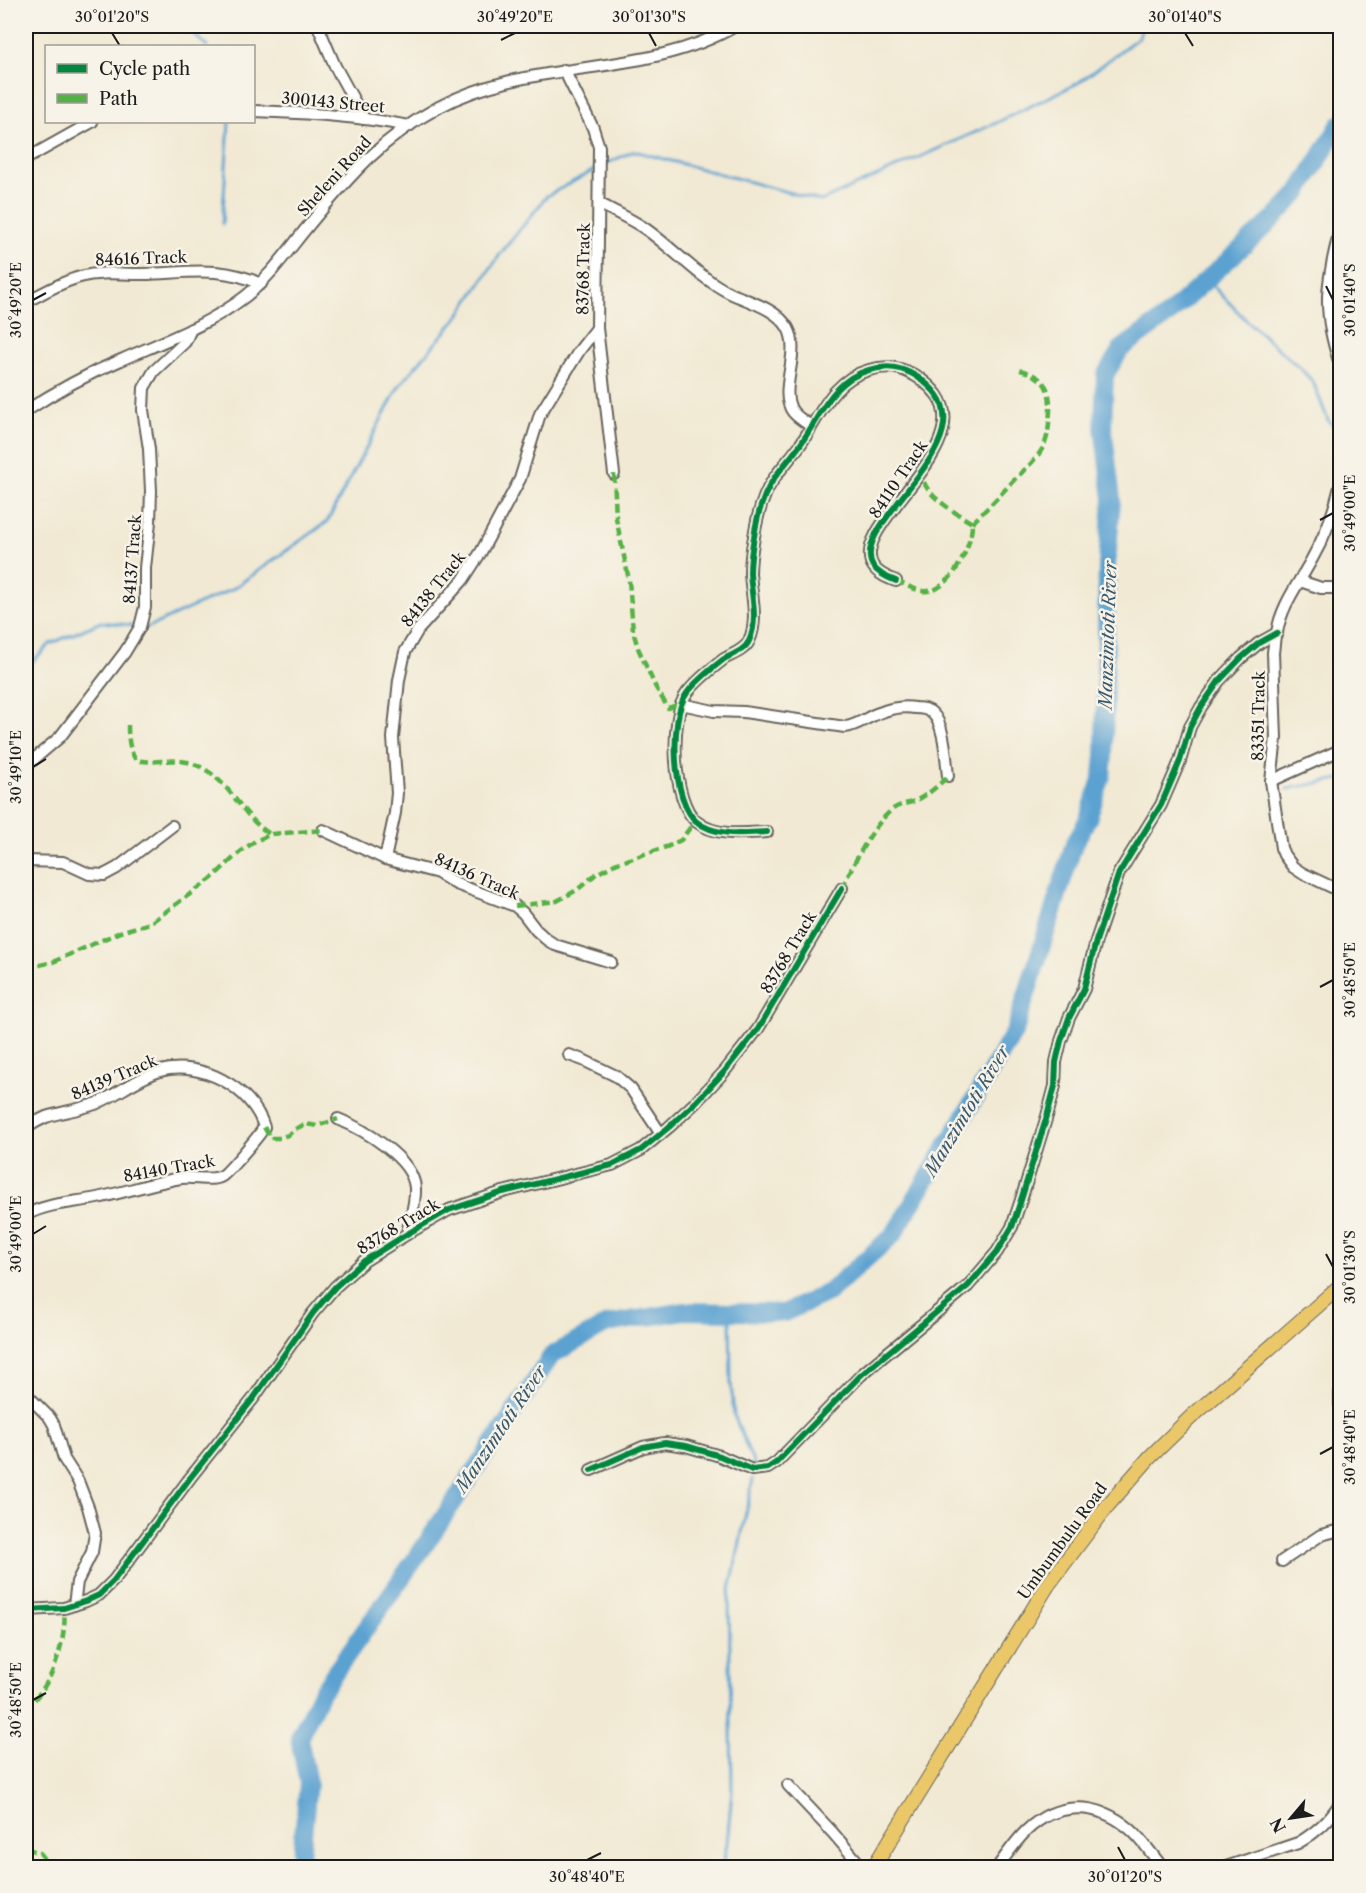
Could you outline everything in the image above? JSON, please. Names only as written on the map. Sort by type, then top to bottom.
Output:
[{"type":"main road","name":"Umbumbulu Road","points":[[873,1868],[1048,1585],[1119,1491],[1189,1419],[1341,1286]]},
{"type":"street","points":[[318,26],[334,66],[364,119]]},
{"type":"street","name":"Sheleni Road","points":[[26,411],[83,378],[191,330],[234,304],[261,284],[343,184],[377,149],[439,107],[469,93],[516,80],[664,53],[709,38],[735,26]]},
{"type":"street","name":"83768 Track","points":[[564,70],[593,128],[599,147],[597,328],[614,474]]},
{"type":"street","name":"300143 Street","points":[[255,111],[364,119],[409,126]]},
{"type":"street","points":[[26,159],[90,123]]},
{"type":"street","points":[[599,203],[645,228],[719,288],[771,311],[782,321],[792,341],[789,404],[797,417],[812,426]]},
{"type":"street","points":[[1341,230],[1332,258],[1327,293],[1329,322],[1341,363]]},
{"type":"street","name":"84616 Track","points":[[26,302],[74,279],[92,275],[224,272],[243,275],[261,284]]},
{"type":"street","name":"84138 Track","points":[[385,859],[396,803],[393,738],[399,680],[405,652],[418,630],[463,580],[481,552],[520,479],[540,414],[579,351],[597,328]]},
{"type":"street","name":"84137 Track","points":[[26,766],[60,737],[125,652],[140,627],[145,607],[145,568],[151,501],[149,449],[143,410],[144,388],[154,371],[185,342],[191,330]]},
{"type":"street","name":"84110 Track","points":[[681,704],[696,682],[749,642],[753,631],[754,615],[750,571],[758,517],[767,489],[836,390],[849,378],[876,368],[888,367],[913,374],[934,391],[940,400],[945,417],[941,439],[870,547],[872,565],[884,576],[896,581]]},
{"type":"street","name":"83351 Track","points":[[1341,487],[1331,520],[1280,617],[1275,635],[1273,653],[1276,738],[1271,782],[1281,848],[1287,861],[1302,873],[1341,891]]},
{"type":"street","points":[[1300,581],[1321,588],[1341,588]]},
{"type":"street","points":[[591,1470],[643,1447],[665,1443],[686,1446],[720,1456],[752,1470],[768,1468],[777,1462],[861,1375],[968,1286],[997,1252],[1012,1227],[1047,1116],[1061,1041],[1069,1018],[1084,989],[1096,941],[1119,873],[1161,805],[1180,761],[1190,727],[1201,707],[1219,681],[1240,658],[1277,633]]},
{"type":"street","points":[[767,832],[718,832],[704,827],[689,813],[679,787],[676,759],[676,719],[681,704],[714,711],[744,712],[845,727],[853,726],[885,710],[907,706],[920,708],[932,713],[939,725],[948,776]]},
{"type":"street","points":[[1271,782],[1341,750]]},
{"type":"street","points":[[26,861],[63,862],[89,874],[104,875],[117,868],[172,826]]},
{"type":"street","name":"84136 Track","points":[[323,830],[385,859],[438,873],[456,884],[515,906],[546,939],[569,950],[611,962]]},
{"type":"street","name":"83768 Track","points":[[26,1610],[64,1608],[74,1605],[99,1595],[114,1580],[190,1478],[253,1400],[335,1287],[364,1261],[449,1210],[481,1199],[612,1165],[641,1150],[661,1134],[724,1072],[758,1029],[842,888]]},
{"type":"street","points":[[569,1055],[616,1076],[624,1082],[642,1103],[661,1134]]},
{"type":"street","name":"84139 Track","points":[[26,1128],[46,1117],[97,1103],[159,1072],[185,1068],[216,1077],[232,1086],[252,1106],[264,1127]]},
{"type":"street","points":[[338,1119],[388,1148],[410,1173],[415,1190],[407,1234]]},
{"type":"street","name":"84140 Track","points":[[26,1215],[50,1206],[97,1198],[169,1180],[189,1177],[220,1177],[228,1172],[264,1127]]},
{"type":"street","points":[[1341,1393],[1341,1404]]},
{"type":"street","points":[[26,1394],[50,1418],[57,1432],[64,1459],[78,1481],[88,1507],[95,1538],[92,1552],[77,1582],[74,1605]]},
{"type":"street","points":[[1282,1561],[1321,1535],[1341,1530]]},
{"type":"street","points":[[788,1785],[863,1868]]},
{"type":"street","points":[[1223,1868],[1298,1843],[1336,1811],[1341,1803]]},
{"type":"street","points":[[997,1868],[1032,1825],[1046,1816],[1068,1808],[1091,1809],[1118,1820],[1140,1838],[1163,1868]]},
{"type":"waterway","points":[[26,37],[34,26]]},
{"type":"waterway","points":[[184,26],[206,45]]},
{"type":"waterway","points":[[601,166],[634,151],[821,201],[996,123],[1078,83],[1139,37],[1142,26]]},
{"type":"waterway","points":[[222,224],[229,123]]},
{"type":"waterway","name":"Manzimtoti River","points":[[300,1868],[308,1783],[299,1738],[321,1692],[423,1548],[552,1355],[607,1324],[684,1311],[784,1313],[829,1292],[894,1234],[1015,1031],[1074,844],[1088,819],[1102,776],[1107,564],[1112,499],[1103,427],[1105,375],[1121,349],[1168,315],[1269,223],[1299,192],[1340,124]]},
{"type":"waterway","points":[[26,668],[50,644],[101,622],[149,627],[234,588],[327,522],[399,386],[457,318],[501,253],[547,196],[596,169]]},
{"type":"waterway","points":[[1207,280],[1248,322],[1313,382],[1328,420],[1340,434]]},
{"type":"waterway","points":[[1287,789],[1340,779]]},
{"type":"waterway","points":[[730,1312],[734,1415],[755,1467]]},
{"type":"waterway","points":[[722,1868],[727,1844],[732,1790],[729,1595],[753,1479]]},
{"type":"marked path","points":[[972,523],[1032,462],[1046,439],[1049,427],[1049,394],[1043,382],[1038,378],[1017,369]]},
{"type":"marked path","points":[[923,469],[922,478],[931,494],[972,523]]},
{"type":"marked path","points":[[614,474],[616,518],[629,580],[633,631],[655,686],[668,708],[681,704]]},
{"type":"marked path","points":[[896,581],[923,591],[933,590],[942,585],[951,577],[964,555],[969,543],[972,523]]},
{"type":"marked path","points":[[128,725],[129,743],[136,760],[181,761],[201,767],[223,784],[249,816],[270,834]]},
{"type":"marked path","points":[[842,888],[878,824],[896,807],[923,797],[948,776]]},
{"type":"marked path","points":[[515,906],[557,901],[615,864],[681,840],[695,821]]},
{"type":"marked path","points":[[26,968],[53,962],[120,932],[150,923],[211,879],[255,841],[272,834],[323,830]]},
{"type":"marked path","points":[[264,1127],[270,1138],[280,1138],[306,1124],[317,1126],[338,1119]]},
{"type":"marked path","points":[[26,1710],[49,1679],[57,1660],[64,1628],[64,1608]]},
{"type":"marked path","points":[[26,1848],[40,1853],[52,1868]]},
{"type":"cycle path","points":[[767,832],[730,833],[713,830],[697,822],[689,812],[682,797],[676,759],[677,721],[681,705],[687,693],[700,679],[724,659],[742,649],[749,641],[754,624],[750,573],[752,550],[759,513],[771,484],[836,390],[856,375],[885,367],[905,371],[925,383],[937,395],[944,417],[940,439],[927,463],[878,531],[870,550],[875,569],[896,581]]},
{"type":"cycle path","points":[[591,1470],[643,1447],[665,1443],[686,1446],[720,1456],[752,1470],[768,1468],[777,1462],[861,1375],[968,1286],[997,1252],[1012,1227],[1021,1200],[1055,1086],[1056,1062],[1061,1041],[1069,1018],[1084,989],[1096,941],[1119,873],[1161,805],[1180,761],[1190,727],[1201,707],[1219,681],[1241,658],[1259,643],[1277,633]]},
{"type":"cycle path","points":[[26,1610],[64,1608],[86,1601],[99,1595],[114,1580],[190,1478],[253,1399],[313,1313],[335,1287],[364,1261],[449,1210],[503,1192],[612,1165],[641,1150],[669,1127],[724,1072],[758,1029],[842,888]]}]
